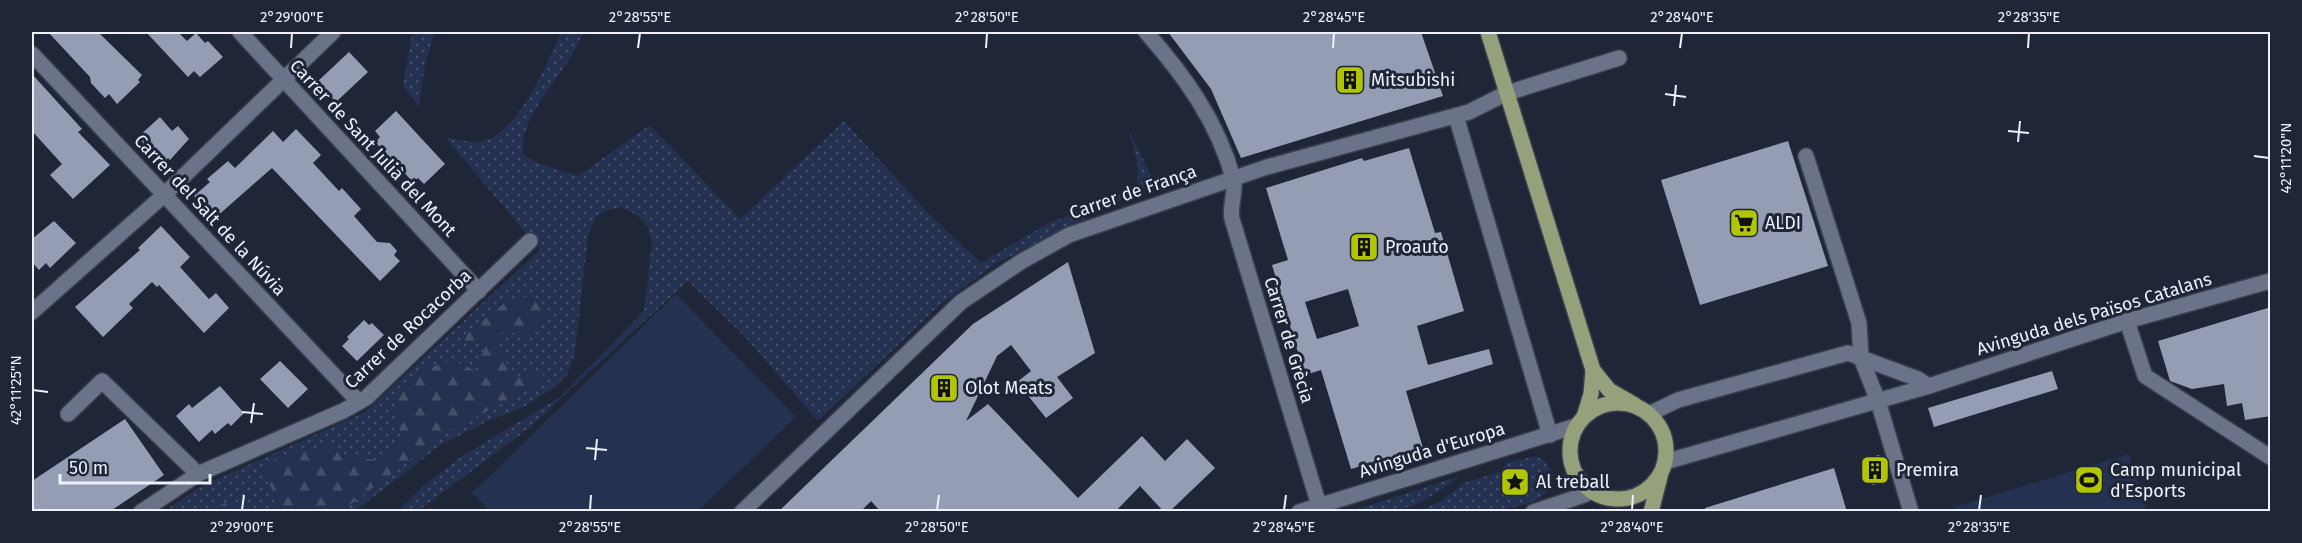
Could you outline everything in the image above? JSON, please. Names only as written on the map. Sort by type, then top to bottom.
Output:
[{"type":"main road","points":[[1488,32],[1593,370],[1609,390],[1649,414],[1657,422],[1666,441],[1663,468],[1651,512]]},
{"type":"main road","points":[[1593,370],[1591,394],[1572,437],[1571,461],[1575,472],[1590,490],[1605,497],[1620,512]]},
{"type":"main road","points":[[1580,422],[1602,405],[1624,403],[1635,405]]},
{"type":"main road","points":[[1605,497],[1631,498],[1648,488],[1663,468]]},
{"type":"street","name":"Carrer de Sant Julià del Mont","points":[[240,32],[479,291]]},
{"type":"street","points":[[35,304],[164,195],[333,32]]},
{"type":"street","points":[[1146,32],[1191,86],[1210,122],[1233,178]]},
{"type":"street","name":"Carrer del Salt de la Núvia","points":[[32,54],[359,402]]},
{"type":"street","name":"Carrer de França","points":[[742,512],[961,302],[1022,261],[1069,235],[1267,167],[1456,116],[1477,109],[1507,93],[1619,58]]},
{"type":"street","points":[[1456,116],[1550,435]]},
{"type":"street","points":[[1806,156],[1859,323],[1861,358],[1878,401],[1911,512]]},
{"type":"street","name":"Carrer de Grècia","points":[[1233,178],[1232,219],[1320,508]]},
{"type":"street","name":"Carrer de Rocacorba","points":[[141,512],[198,474],[359,402],[530,241]]},
{"type":"street","name":"Avinguda dels Països Catalans","points":[[1663,468],[1929,386],[2127,321],[2271,281]]},
{"type":"street","points":[[2127,321],[2145,376],[2271,457]]},
{"type":"street","points":[[1649,414],[1678,400],[1848,353],[1918,379],[1929,386]]},
{"type":"street","points":[[68,414],[102,381],[198,474]]},
{"type":"street","name":"Avinguda d'Europa","points":[[1299,512],[1320,508],[1550,435],[1580,422]]},
{"type":"street","points":[[1533,512],[1584,495],[1590,490]]},
{"type":"green space","points":[[412,32],[435,32],[425,65],[419,106],[403,87]]},
{"type":"green space","points":[[561,32],[583,32],[567,63],[535,109],[523,140],[524,155],[535,162],[578,176],[650,125],[740,219],[844,121],[929,214],[981,263],[1047,224],[1137,188],[1138,167],[1130,133],[1155,183],[995,264],[941,304],[818,421],[745,337],[688,281],[529,428],[418,511],[398,511],[423,486],[461,457],[560,397],[644,311],[652,242],[647,226],[637,215],[621,207],[605,211],[595,218],[588,236],[575,353],[567,375],[556,386],[524,407],[488,421],[441,445],[355,511],[163,512],[198,488],[365,412],[540,250],[445,137],[477,142],[487,140],[499,133],[511,122],[532,93]]},
{"type":"green space","points":[[676,294],[796,417],[698,511],[490,511],[472,493]]},
{"type":"green space","points":[[529,297],[543,304],[546,315],[539,332],[525,334],[502,332],[496,338],[496,348],[516,376],[541,373],[548,379],[444,434],[342,511],[270,511],[275,498],[265,476],[267,466],[277,457],[328,445],[338,447],[346,456],[377,460],[394,448],[401,435],[394,407],[398,397],[418,375],[430,367],[454,361],[478,372],[480,357],[485,350],[478,343],[465,342],[466,334],[511,298]]},
{"type":"green space","name":"Camp municipal d'Esports","points":[[2129,454],[2147,511],[1956,511],[1954,507]]},
{"type":"green space","points":[[1535,456],[1546,461],[1551,471],[1549,490],[1537,499],[1523,505],[1488,511],[1421,511],[1442,500],[1464,483],[1502,471],[1506,463]]},
{"type":"green space","points":[[1460,476],[1410,507],[1386,511],[1351,511]]},
{"type":"green space","points":[[243,503],[256,511],[213,511],[222,504]]},
{"type":"building","points":[[48,32],[98,32],[142,75],[138,80],[140,82],[117,104],[109,94],[105,98],[91,83],[90,77]]},
{"type":"building","points":[[146,32],[178,32],[187,41],[196,33],[205,43],[208,41],[223,57],[200,77],[194,71],[188,77]]},
{"type":"building","points":[[1168,32],[1421,32],[1443,96],[1241,158],[1211,89]]},
{"type":"building","points":[[349,52],[368,72],[336,102],[317,82]]},
{"type":"building","points":[[32,74],[82,129],[78,132],[110,165],[73,199],[50,175],[62,164],[32,131]]},
{"type":"building","points":[[396,111],[445,164],[424,184],[418,178],[413,182],[375,142],[380,137],[375,131]]},
{"type":"building","points":[[160,117],[172,131],[178,126],[189,139],[170,160],[168,158],[162,164],[138,137]]},
{"type":"building","points":[[296,129],[321,155],[313,163],[339,191],[342,188],[361,209],[354,216],[377,242],[390,243],[397,251],[394,255],[400,261],[380,281],[272,168],[215,218],[194,196],[210,182],[207,179],[228,161],[235,168],[273,131],[283,142]]},
{"type":"building","name":"ALDI","points":[[1788,141],[1828,266],[1700,305],[1661,180]]},
{"type":"building","name":"Proauto","points":[[1409,148],[1435,233],[1441,232],[1464,311],[1417,326],[1428,365],[1489,349],[1493,364],[1406,391],[1423,448],[1351,469],[1321,370],[1305,375],[1296,346],[1272,265],[1288,260],[1266,188],[1362,158],[1364,161]],"holes":[[[1348,289],[1359,326],[1317,339],[1305,302]]]},
{"type":"building","points":[[54,221],[76,243],[50,268],[46,263],[39,270],[32,262],[32,239]]},
{"type":"building","points":[[161,226],[190,257],[180,267],[209,299],[216,293],[229,308],[204,333],[159,285],[157,287],[152,282],[129,304],[133,308],[103,337],[75,307],[140,250],[138,248]]},
{"type":"building","name":"Olot Meats","points":[[1068,262],[1095,353],[1057,377],[1073,398],[1046,418],[1017,382],[1031,371],[1011,345],[997,356],[966,421],[988,404],[1078,498],[1142,436],[1165,461],[1187,439],[1215,468],[1169,512],[1164,512],[1140,486],[1115,512],[881,512],[871,501],[860,512],[778,512],[973,324]]},
{"type":"building","points":[[2271,307],[2271,416],[2245,420],[2242,403],[2227,406],[2224,384],[2192,389],[2170,381],[2158,341]]},
{"type":"building","points":[[364,320],[369,325],[372,323],[384,335],[357,361],[342,346],[349,339],[347,337]]},
{"type":"building","points":[[280,361],[308,389],[288,408],[260,379]]},
{"type":"building","points":[[2052,371],[2058,389],[1934,427],[1928,408]]},
{"type":"building","points":[[220,386],[244,413],[231,426],[228,423],[215,434],[212,430],[199,442],[176,416],[189,404],[192,408]]},
{"type":"building","points":[[125,419],[164,475],[109,512],[32,512],[32,481]]},
{"type":"building","name":"Premira","points":[[1879,455],[1887,481],[1872,485],[1863,459]]},
{"type":"building","points":[[1834,468],[1847,512],[1705,512],[1705,508]]},
{"type":"place","name":"Mitsubishi","points":[[1350,80]]},
{"type":"place","name":"ALDI","points":[[1744,223]]},
{"type":"place","name":"Proauto","points":[[1364,247]]},
{"type":"place","name":"Olot Meats","points":[[944,388]]},
{"type":"place","name":"Premira","points":[[1875,470]]},
{"type":"place","name":"Camp municipal d'Esports","points":[[2089,480]]},
{"type":"place","name":"Al treball","points":[[1515,482]]}]
